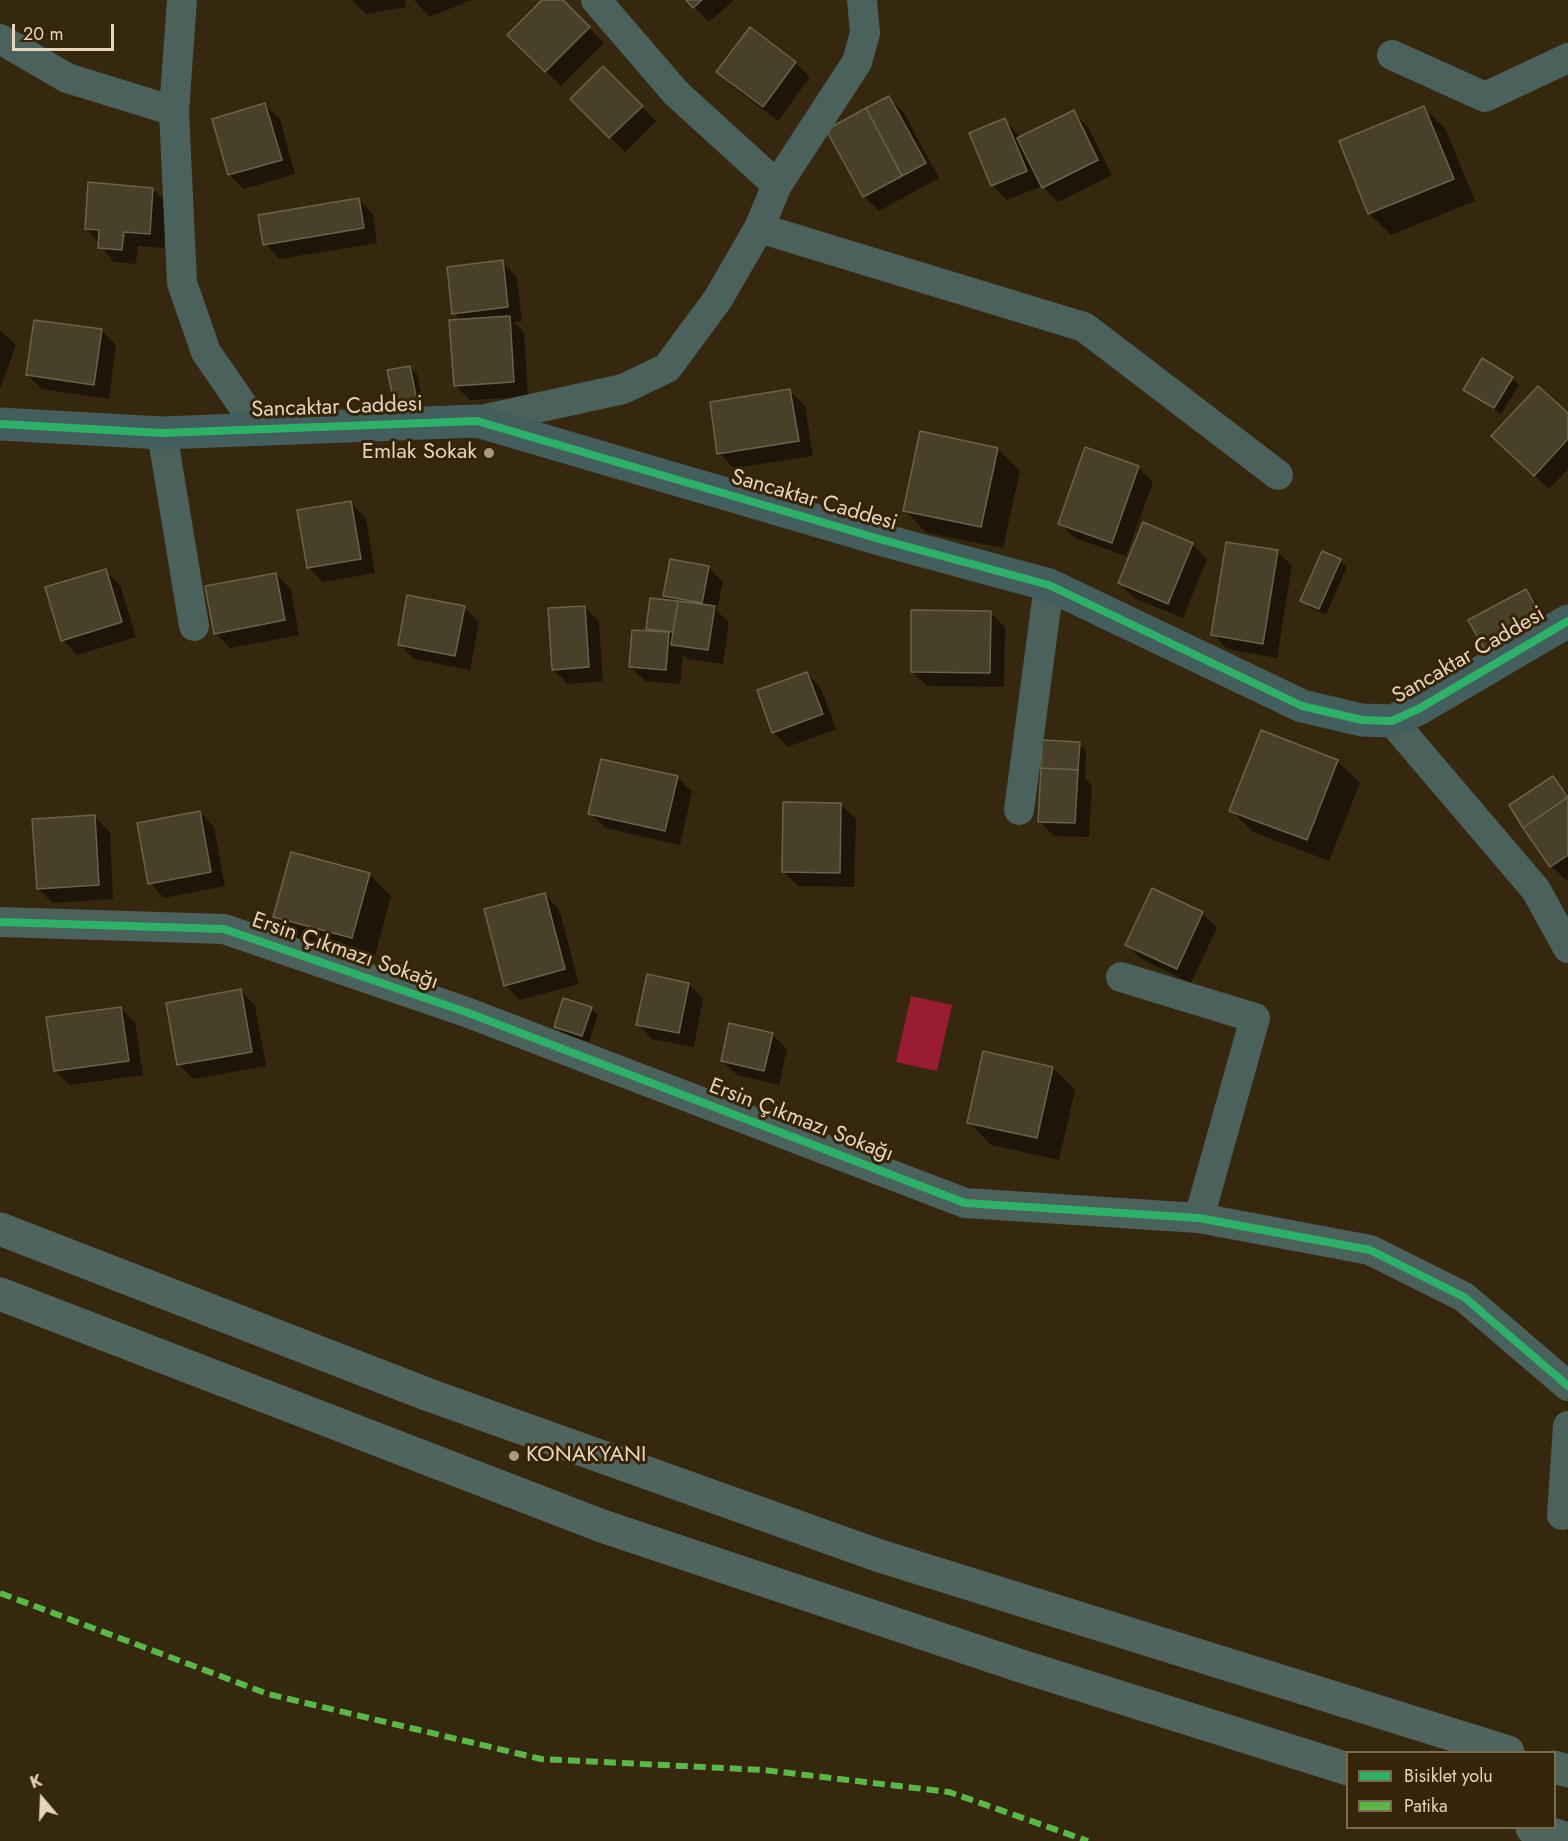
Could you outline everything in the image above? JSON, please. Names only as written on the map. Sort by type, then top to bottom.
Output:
[{"type":"highway","points":[[0,1229],[429,1395],[877,1555],[1505,1751]]},
{"type":"highway","points":[[0,1294],[602,1526],[1021,1666],[1346,1769]]},
{"type":"highway","points":[[1538,1829],[1568,1839]]},
{"type":"street","points":[[182,0],[174,111],[182,283],[206,352],[259,429]]},
{"type":"street","points":[[596,0],[676,93],[777,185]]},
{"type":"street","points":[[477,421],[623,389],[667,369],[718,299],[759,228],[777,185],[857,62],[865,33],[862,0]]},
{"type":"street","points":[[0,39],[67,78],[174,111]]},
{"type":"street","points":[[1392,56],[1485,98],[1568,58]]},
{"type":"street","points":[[759,228],[1084,327],[1278,475]]},
{"type":"street","name":"Sancaktar Caddesi","points":[[0,424],[162,433],[477,421],[883,540],[1049,585],[1302,706],[1362,720],[1392,721],[1420,708],[1568,621]]},
{"type":"street","points":[[162,433],[194,626]]},
{"type":"street","points":[[1019,810],[1049,585]]},
{"type":"street","points":[[1392,721],[1536,890],[1568,948]]},
{"type":"street","name":"Ersin Çıkmazı Sokağı","points":[[0,922],[224,929],[466,1012],[965,1203],[1198,1218],[1370,1251],[1464,1297],[1568,1386]]},
{"type":"street","points":[[1121,977],[1255,1018],[1198,1218]]},
{"type":"street","points":[[1562,1515],[1568,1426]]},
{"type":"shaded area","points":[[911,996],[952,1005],[937,1071],[896,1062]]},
{"type":"building","points":[[542,0],[563,0],[590,27],[545,72],[507,35]]},
{"type":"building","points":[[686,0],[702,0],[693,8]]},
{"type":"building","points":[[750,27],[796,62],[763,107],[716,72]]},
{"type":"building","points":[[603,66],[643,106],[609,138],[570,99]]},
{"type":"building","points":[[889,96],[926,163],[902,176],[866,108]]},
{"type":"building","points":[[265,103],[282,160],[228,175],[212,119]]},
{"type":"building","points":[[1424,106],[1454,179],[1368,214],[1339,141]]},
{"type":"building","points":[[866,108],[902,176],[863,197],[826,130]]},
{"type":"building","points":[[1074,110],[1098,160],[1042,188],[1017,138]]},
{"type":"building","points":[[1005,118],[1027,171],[991,186],[969,133]]},
{"type":"building","points":[[88,182],[153,188],[150,234],[124,232],[122,250],[98,248],[99,230],[85,229]]},
{"type":"building","points":[[359,198],[364,228],[263,245],[258,215]]},
{"type":"building","points":[[503,260],[508,307],[452,314],[447,267]]},
{"type":"building","points":[[510,316],[514,382],[454,386],[449,320]]},
{"type":"building","points":[[34,320],[102,329],[94,385],[26,375]]},
{"type":"building","points":[[1482,358],[1513,377],[1494,408],[1463,390]]},
{"type":"building","points":[[410,366],[417,401],[395,406],[387,370]]},
{"type":"building","points":[[1538,386],[1568,413],[1568,439],[1534,476],[1491,436]]},
{"type":"building","points":[[790,389],[799,441],[717,454],[710,402]]},
{"type":"building","points":[[920,431],[998,448],[981,527],[903,511]]},
{"type":"building","points":[[1085,447],[1139,466],[1112,543],[1058,524]]},
{"type":"building","points":[[351,501],[361,559],[307,568],[297,510]]},
{"type":"building","points":[[1143,522],[1193,543],[1168,604],[1118,583]]},
{"type":"building","points":[[1226,542],[1278,550],[1263,644],[1211,635]]},
{"type":"building","points":[[1322,551],[1341,559],[1319,609],[1300,601]]},
{"type":"building","points":[[670,559],[709,566],[702,603],[663,596]]},
{"type":"building","points":[[106,569],[122,622],[61,641],[45,587]]},
{"type":"building","points":[[276,573],[285,620],[214,634],[205,586]]},
{"type":"building","points":[[1526,589],[1545,622],[1487,654],[1468,620]]},
{"type":"building","points":[[407,595],[465,606],[455,656],[398,645]]},
{"type":"building","points":[[650,598],[678,601],[673,632],[646,629]]},
{"type":"building","points":[[678,601],[715,606],[708,650],[671,645]]},
{"type":"building","points":[[585,606],[589,667],[552,670],[548,608]]},
{"type":"building","points":[[911,610],[991,611],[990,673],[911,672]]},
{"type":"building","points":[[632,630],[669,632],[666,670],[629,667]]},
{"type":"building","points":[[807,672],[823,714],[772,733],[757,690]]},
{"type":"building","points":[[1261,730],[1338,760],[1307,840],[1229,811]]},
{"type":"building","points":[[1042,740],[1080,742],[1078,770],[1041,768]]},
{"type":"building","points":[[601,759],[678,776],[665,831],[588,814]]},
{"type":"building","points":[[1041,768],[1078,770],[1075,823],[1038,822]]},
{"type":"building","points":[[1553,776],[1568,797],[1523,828],[1509,805]]},
{"type":"building","points":[[1568,797],[1568,855],[1550,867],[1523,828]]},
{"type":"building","points":[[783,802],[841,803],[840,873],[782,872]]},
{"type":"building","points":[[200,811],[211,872],[148,884],[137,823]]},
{"type":"building","points":[[95,815],[99,885],[37,889],[32,819]]},
{"type":"building","points":[[291,852],[370,873],[352,938],[273,917]]},
{"type":"building","points":[[1152,888],[1203,912],[1177,969],[1125,945]]},
{"type":"building","points":[[545,893],[565,969],[504,986],[484,909]]},
{"type":"building","points":[[647,974],[689,983],[679,1033],[636,1025]]},
{"type":"building","points":[[241,989],[252,1052],[177,1065],[166,1003]]},
{"type":"building","points":[[563,998],[592,1007],[582,1036],[554,1027]]},
{"type":"building","points":[[121,1007],[129,1061],[54,1071],[46,1017]]},
{"type":"building","points":[[729,1023],[773,1033],[764,1071],[721,1061]]},
{"type":"building","points":[[983,1051],[1053,1067],[1037,1138],[967,1123]]},
{"type":"marked path","points":[[0,1593],[268,1694],[541,1759],[764,1770],[949,1792],[1088,1841]]},
{"type":"cycle path","points":[[0,424],[162,433],[477,421],[883,540],[1049,585],[1302,706],[1362,720],[1392,721],[1420,708],[1568,621]]},
{"type":"cycle path","points":[[0,922],[224,929],[466,1012],[965,1203],[1199,1218],[1370,1250],[1464,1297],[1568,1386]]},
{"type":"place","name":"Emlak Sokak","points":[[489,453]]},
{"type":"place","name":"KONAKYANI","points":[[514,1456]]}]
